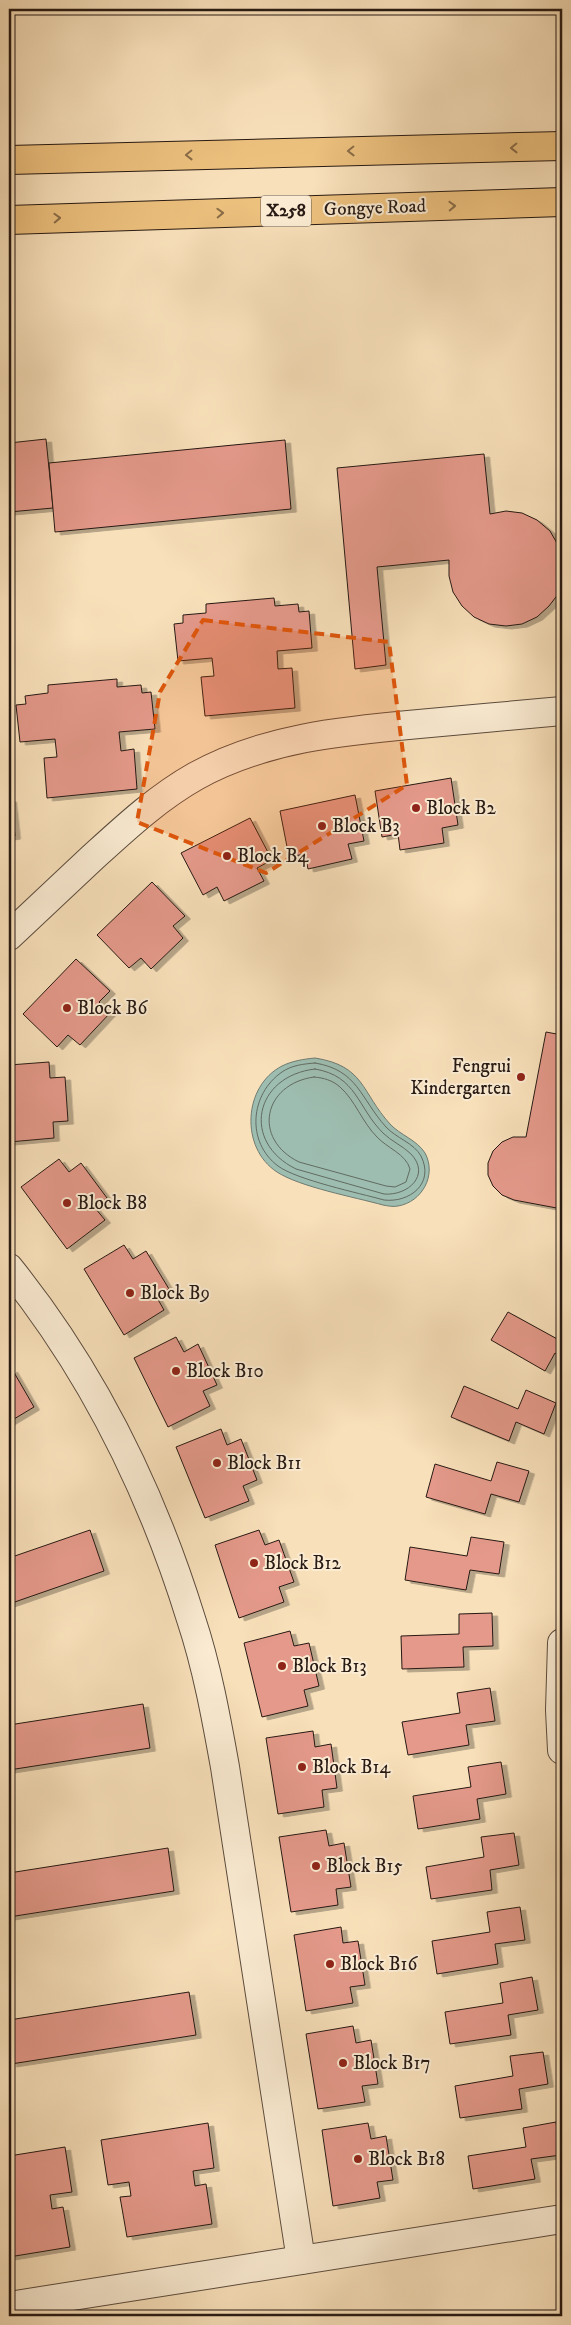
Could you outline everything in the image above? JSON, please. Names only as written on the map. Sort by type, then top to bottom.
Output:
[{"type":"main road","points":[[9,160],[562,146]]},
{"type":"main road","name":"Gongye Road","points":[[9,220],[562,202]]},
{"type":"street","points":[[9,936],[129,824],[161,798],[196,776],[232,759],[271,745],[310,736],[351,730],[562,711]]},
{"type":"street","points":[[9,1268],[68,1350],[106,1414],[139,1481],[168,1550],[192,1620],[211,1693],[225,1766],[301,2260]]},
{"type":"street","points":[[562,1643],[560,1710],[562,1750]]},
{"type":"street","points":[[9,2306],[562,2219]]},
{"type":"highlighted area","points":[[203,620],[389,642],[407,785],[266,873],[137,822],[160,692]]},
{"type":"water","points":[[315,1058],[344,1067],[353,1074],[390,1124],[422,1148],[428,1161],[428,1178],[425,1186],[414,1199],[398,1206],[392,1206],[343,1195],[313,1187],[287,1177],[277,1172],[265,1161],[257,1148],[252,1133],[251,1117],[254,1102],[260,1088],[269,1075],[282,1066],[298,1060]]},
{"type":"building","points":[[46,439],[53,508],[9,512],[9,443]]},
{"type":"building","points":[[285,440],[291,509],[55,532],[49,463]]},
{"type":"building","points":[[484,454],[490,514],[506,511],[522,513],[537,520],[550,531],[562,557],[562,579],[559,593],[537,617],[522,624],[506,626],[489,624],[474,617],[462,606],[453,592],[449,576],[449,560],[377,567],[386,665],[355,669],[337,468]]},
{"type":"building","points":[[274,598],[275,606],[298,604],[299,612],[309,611],[312,648],[277,651],[278,669],[292,668],[295,708],[205,716],[201,677],[214,676],[212,658],[178,661],[174,624],[183,623],[183,615],[206,613],[206,604]]},
{"type":"building","points":[[117,679],[117,687],[141,685],[142,693],[151,692],[155,729],[119,732],[121,751],[134,749],[137,789],[47,798],[44,758],[57,757],[55,739],[20,742],[16,705],[26,704],[25,696],[48,693],[48,685]]},
{"type":"building","name":"Block B2","points":[[451,778],[458,825],[442,828],[444,843],[400,850],[398,834],[382,837],[375,791]]},
{"type":"building","name":"Block B3","points":[[355,795],[364,841],[348,844],[352,859],[308,869],[305,854],[289,857],[280,811]]},
{"type":"building","points":[[9,799],[11,799],[15,836],[9,837]]},
{"type":"building","name":"Block B4","points":[[250,818],[272,860],[257,868],[264,881],[224,901],[217,887],[203,895],[181,853]]},
{"type":"building","points":[[152,882],[185,916],[173,926],[183,938],[151,969],[141,958],[129,968],[97,935]]},
{"type":"building","name":"Block B6","points":[[76,959],[110,991],[99,1002],[110,1013],[80,1045],[68,1035],[57,1047],[23,1014]]},
{"type":"building","points":[[546,1032],[562,1035],[562,1209],[514,1200],[502,1195],[493,1186],[488,1175],[488,1163],[493,1151],[502,1142],[513,1137],[526,1137]]},
{"type":"building","points":[[49,1062],[50,1078],[65,1077],[68,1121],[53,1122],[54,1138],[9,1142],[9,1065]]},
{"type":"building","name":"Block B8","points":[[59,1159],[69,1172],[81,1163],[107,1198],[95,1208],[105,1220],[67,1249],[21,1187]]},
{"type":"building","points":[[562,1220],[562,1242],[558,1241]]},
{"type":"building","name":"Block B9","points":[[124,1245],[133,1259],[146,1251],[169,1289],[156,1296],[164,1310],[124,1335],[84,1269]]},
{"type":"building","points":[[508,1312],[559,1340],[562,1334],[562,1358],[555,1353],[545,1371],[491,1340]]},
{"type":"building","name":"Block B10","points":[[176,1337],[184,1352],[198,1344],[217,1385],[203,1391],[210,1406],[168,1427],[134,1358]]},
{"type":"building","points":[[12,1369],[34,1407],[9,1422],[9,1371]]},
{"type":"building","points":[[464,1386],[518,1409],[526,1390],[556,1403],[544,1434],[516,1422],[509,1441],[451,1417]]},
{"type":"building","name":"Block B11","points":[[221,1429],[227,1445],[241,1439],[257,1480],[243,1486],[249,1501],[205,1518],[176,1447]]},
{"type":"building","points":[[497,1462],[529,1471],[519,1502],[491,1494],[485,1514],[426,1497],[435,1464],[491,1481]]},
{"type":"building","points":[[90,1530],[104,1571],[9,1604],[9,1558]]},
{"type":"building","name":"Block B12","points":[[259,1530],[265,1545],[279,1540],[294,1582],[279,1587],[284,1602],[239,1618],[215,1545]]},
{"type":"building","points":[[471,1537],[504,1542],[499,1574],[470,1570],[466,1590],[405,1580],[410,1547],[467,1556]]},
{"type":"building","points":[[492,1613],[493,1646],[463,1647],[464,1667],[402,1669],[401,1636],[459,1634],[459,1614]]},
{"type":"building","name":"Block B13","points":[[290,1631],[294,1646],[309,1643],[319,1686],[304,1690],[308,1706],[262,1717],[244,1643]]},
{"type":"building","points":[[490,1688],[495,1721],[466,1725],[469,1745],[408,1755],[402,1722],[460,1713],[457,1693]]},
{"type":"building","points":[[143,1704],[150,1748],[9,1770],[9,1725]]},
{"type":"building","name":"Block B14","points":[[313,1731],[315,1747],[331,1744],[337,1788],[322,1790],[324,1807],[278,1814],[266,1738]]},
{"type":"building","points":[[501,1762],[506,1794],[477,1799],[480,1819],[418,1829],[413,1796],[471,1787],[468,1767]]},
{"type":"building","name":"Block B15","points":[[326,1830],[329,1846],[344,1843],[351,1887],[336,1889],[338,1905],[291,1912],[279,1837]]},
{"type":"building","points":[[514,1833],[519,1865],[490,1870],[492,1890],[431,1899],[426,1867],[484,1857],[481,1837]]},
{"type":"building","points":[[168,1848],[174,1891],[9,1917],[9,1873]]},
{"type":"building","points":[[520,1907],[525,1940],[495,1944],[498,1964],[437,1974],[432,1941],[490,1932],[487,1912]]},
{"type":"building","name":"Block B16","points":[[341,1927],[343,1943],[358,1941],[365,1985],[350,1987],[353,2003],[306,2011],[294,1935]]},
{"type":"building","points":[[532,1977],[538,2010],[508,2015],[511,2035],[450,2044],[445,2012],[503,2003],[500,1983]]},
{"type":"building","points":[[189,1992],[196,2035],[11,2064],[9,2020]]},
{"type":"building","name":"Block B17","points":[[353,2026],[356,2043],[371,2040],[378,2084],[362,2086],[365,2102],[318,2109],[306,2034]]},
{"type":"building","points":[[543,2052],[548,2084],[519,2089],[522,2109],[460,2118],[455,2086],[513,2076],[510,2056]]},
{"type":"building","points":[[556,2122],[561,2155],[531,2159],[535,2179],[473,2189],[468,2156],[526,2147],[523,2128]]},
{"type":"building","points":[[208,2123],[214,2168],[193,2171],[195,2186],[206,2184],[212,2224],[127,2237],[120,2197],[131,2196],[129,2182],[108,2185],[101,2140]]},
{"type":"building","name":"Block B18","points":[[368,2123],[371,2139],[386,2136],[393,2180],[377,2182],[380,2198],[333,2206],[322,2130]]},
{"type":"building","points":[[65,2147],[72,2192],[50,2195],[52,2209],[63,2207],[70,2247],[9,2257],[9,2156]]},
{"type":"place","name":"Block B2","points":[[416,808]]},
{"type":"place","name":"Block B3","points":[[322,826]]},
{"type":"place","name":"Block B4","points":[[227,856]]},
{"type":"place","name":"Block B6","points":[[67,1008]]},
{"type":"place","name":"Fengrui Kindergarten","points":[[521,1077]]},
{"type":"place","name":"Block B8","points":[[67,1203]]},
{"type":"place","name":"Block B9","points":[[130,1293]]},
{"type":"place","name":"Block B10","points":[[176,1371]]},
{"type":"place","name":"Block B11","points":[[217,1463]]},
{"type":"place","name":"Block B12","points":[[254,1563]]},
{"type":"place","name":"Block B13","points":[[282,1666]]},
{"type":"place","name":"Block B14","points":[[302,1767]]},
{"type":"place","name":"Block B15","points":[[316,1866]]},
{"type":"place","name":"Block B16","points":[[330,1964]]},
{"type":"place","name":"Block B17","points":[[343,2063]]},
{"type":"place","name":"Block B18","points":[[358,2159]]}]
